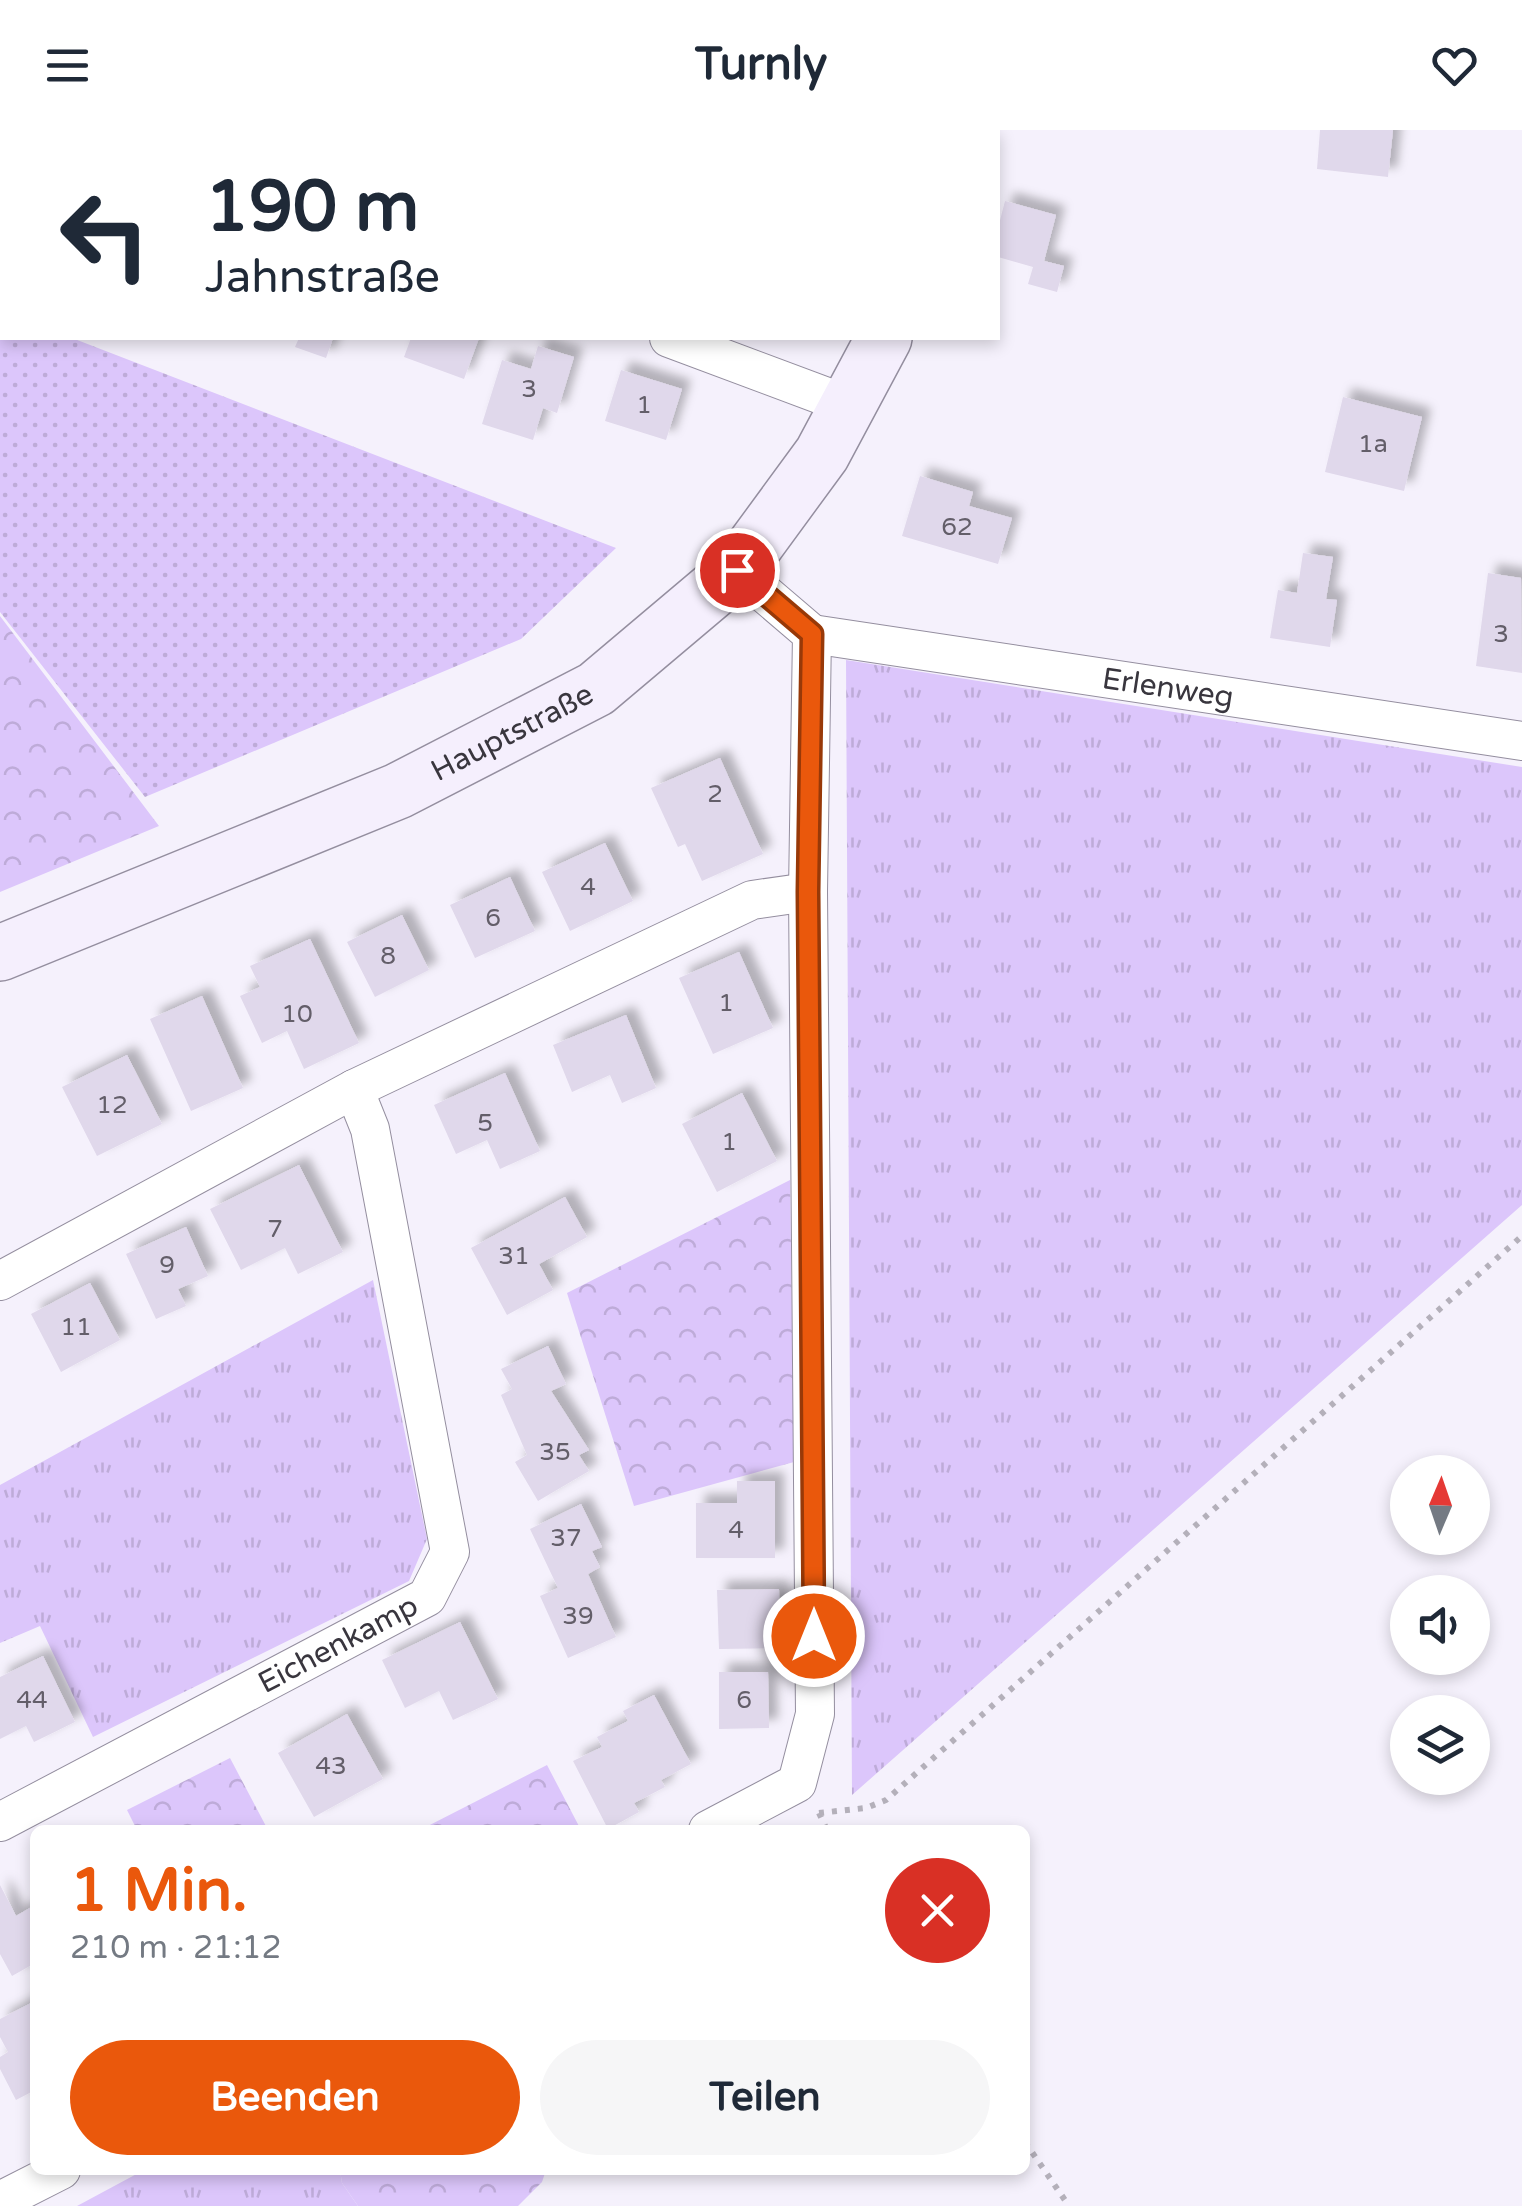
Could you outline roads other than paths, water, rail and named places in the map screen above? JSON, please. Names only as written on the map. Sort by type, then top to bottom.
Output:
[{"type":"street","points":[[674,340],[851,406]]},
{"type":"street","name":"Hauptstraße","points":[[0,953],[398,791],[596,689],[737,570],[822,454],[883,340]]},
{"type":"street","points":[[717,1825],[797,1783],[815,1714],[808,892],[812,634],[737,570]]},
{"type":"street","name":"Erlenweg","points":[[812,634],[1522,741]]},
{"type":"street","points":[[0,1281],[354,1089],[752,900],[808,892]]},
{"type":"street","name":"Eichenkamp","points":[[0,1822],[426,1597],[450,1552],[370,1128],[354,1089]]},
{"type":"street","points":[[0,2202],[52,2175]]}]
